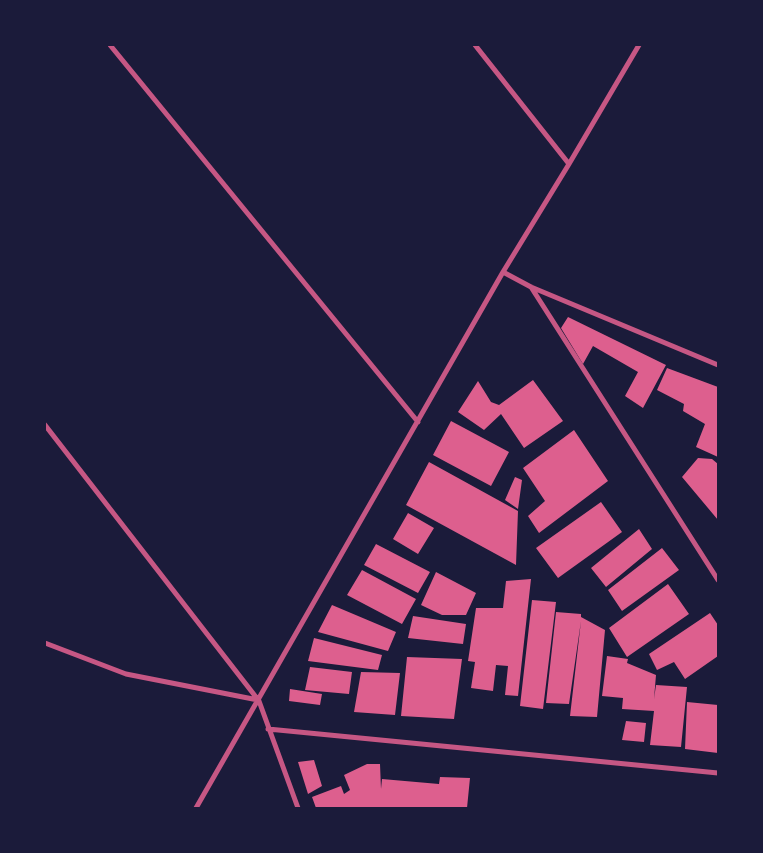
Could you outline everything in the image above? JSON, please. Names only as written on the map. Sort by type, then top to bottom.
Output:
[{"type":"street","points":[[110,45],[418,422]]},
{"type":"street","points":[[475,45],[570,164]]},
{"type":"street","points":[[196,808],[503,272],[570,164],[639,45]]},
{"type":"street","points":[[503,272],[531,287],[718,365]]},
{"type":"street","points":[[531,287],[718,580]]},
{"type":"street","points":[[45,425],[259,700],[298,808]]},
{"type":"street","points":[[45,644],[126,674],[259,700]]},
{"type":"street","points":[[268,729],[718,773]]},
{"type":"building","points":[[568,317],[666,365],[643,408],[625,396],[638,372],[593,346],[583,364],[561,328]]},
{"type":"building","points":[[667,368],[718,387],[718,457],[696,447],[705,424],[683,411],[684,404],[657,390]]},
{"type":"building","points":[[533,380],[563,421],[524,448],[501,414],[484,430],[458,412],[478,381],[491,402],[499,405]]},
{"type":"building","points":[[451,421],[509,452],[491,486],[433,455]]},
{"type":"building","points":[[574,430],[608,481],[539,533],[528,516],[545,501],[523,468]]},
{"type":"building","points":[[698,458],[712,459],[718,464],[718,520],[682,477]]},
{"type":"building","points":[[429,462],[518,511],[516,565],[406,505]]},
{"type":"building","points":[[515,477],[522,480],[518,509],[505,500]]},
{"type":"building","points":[[601,502],[622,532],[558,578],[536,548]]},
{"type":"building","points":[[408,513],[434,528],[418,554],[393,539]]},
{"type":"building","points":[[639,529],[652,549],[606,587],[591,568]]},
{"type":"building","points":[[376,544],[430,572],[418,593],[364,565]]},
{"type":"building","points":[[662,548],[679,570],[622,611],[608,590]]},
{"type":"building","points":[[362,570],[416,599],[402,624],[347,595]]},
{"type":"building","points":[[436,572],[476,593],[466,615],[442,615],[421,605]]},
{"type":"building","points":[[531,579],[518,696],[505,695],[508,666],[496,665],[493,691],[471,688],[475,662],[468,661],[476,608],[503,608],[506,581]]},
{"type":"building","points":[[668,584],[689,614],[627,657],[609,628]]},
{"type":"building","points":[[532,600],[556,602],[543,709],[520,706]]},
{"type":"building","points":[[332,605],[396,632],[388,651],[318,632]]},
{"type":"building","points":[[556,612],[581,614],[581,617],[605,630],[597,717],[570,716],[581,621],[569,704],[546,703]]},
{"type":"building","points":[[710,613],[718,625],[718,656],[685,679],[674,662],[657,670],[649,654]]},
{"type":"building","points":[[413,616],[466,624],[463,644],[408,638]]},
{"type":"building","points":[[314,638],[382,655],[378,670],[308,661]]},
{"type":"building","points":[[607,656],[628,659],[627,663],[656,675],[654,699],[656,685],[687,687],[681,747],[650,745],[654,711],[622,709],[623,698],[602,696]]},
{"type":"building","points":[[407,657],[462,659],[454,719],[401,716]]},
{"type":"building","points":[[310,667],[352,672],[349,694],[305,690]]},
{"type":"building","points":[[361,672],[400,673],[395,715],[354,712]]},
{"type":"building","points":[[290,689],[322,694],[320,705],[289,701]]},
{"type":"building","points":[[687,702],[718,705],[718,753],[685,749]]},
{"type":"building","points":[[626,721],[646,723],[644,742],[622,740]]},
{"type":"building","points":[[314,760],[322,786],[308,794],[298,762]]},
{"type":"building","points":[[367,764],[380,764],[381,789],[382,779],[439,784],[440,777],[470,778],[467,808],[316,808],[312,797],[341,786],[344,794],[350,790],[344,775]]}]
